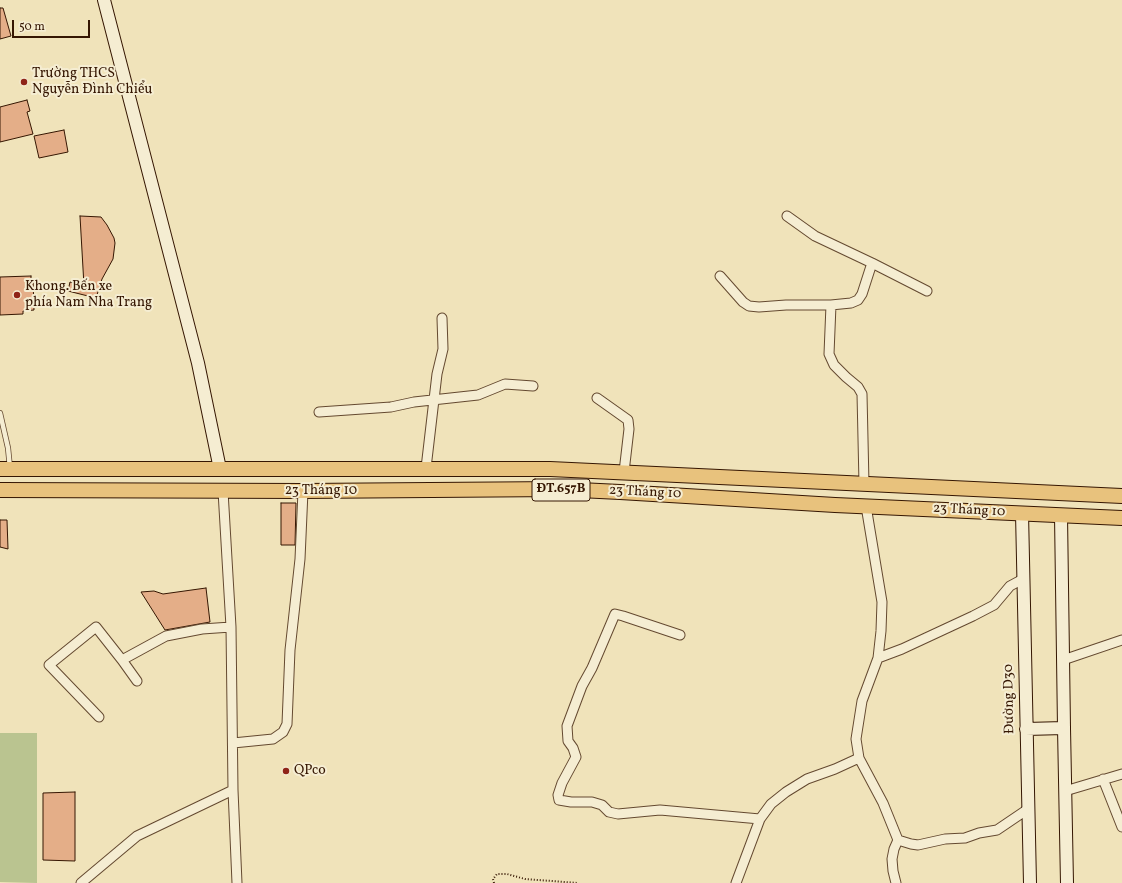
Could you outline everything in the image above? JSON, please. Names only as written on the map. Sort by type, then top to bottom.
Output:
[{"type":"main road","name":"23 Tháng 10","points":[[5,470],[426,468],[550,469],[1122,496]]},
{"type":"main road","points":[[220,469],[223,491]]},
{"type":"main road","points":[[5,470],[5,490]]},
{"type":"main road","points":[[864,484],[866,506]]},
{"type":"main road","name":"23 Tháng 10","points":[[5,490],[591,490],[866,506],[1122,518]]},
{"type":"main road","points":[[1021,491],[1022,513]]},
{"type":"main road","points":[[1061,493],[1061,515]]},
{"type":"street","points":[[104,0],[198,363],[220,469]]},
{"type":"street","points":[[786,216],[815,236],[927,291]]},
{"type":"street","points":[[720,276],[743,302],[749,306],[831,305],[852,303],[858,300],[862,294],[872,263]]},
{"type":"street","points":[[831,305],[829,354],[834,365],[858,387],[862,394],[864,484]]},
{"type":"street","points":[[426,468],[433,400],[443,349],[442,318]]},
{"type":"street","points":[[319,412],[392,407],[433,400],[478,395],[505,384],[533,386]]},
{"type":"street","points":[[597,398],[628,420],[629,430],[624,472]]},
{"type":"street","points":[[223,491],[231,627],[233,790],[237,883]]},
{"type":"street","points":[[233,743],[273,739],[283,732],[287,724],[290,650],[300,559],[303,491]]},
{"type":"street","points":[[866,506],[882,602],[881,631],[878,658],[862,701],[856,738],[859,758],[883,803],[898,840],[892,859],[896,883]]},
{"type":"street","name":"Đường D30","points":[[1022,513],[1030,883]]},
{"type":"street","points":[[1061,515],[1067,883]]},
{"type":"street","points":[[878,658],[902,649],[994,605],[1010,586],[1023,580]]},
{"type":"street","points":[[680,635],[615,614],[592,668],[582,686],[567,726],[568,741],[573,748],[576,757],[562,783],[558,795],[559,800],[571,802],[592,802],[602,805],[610,812],[618,814],[660,810],[760,820]]},
{"type":"street","points":[[99,717],[49,665],[96,627],[137,681]]},
{"type":"street","points":[[122,660],[166,636],[202,629],[231,627]]},
{"type":"street","points":[[1063,660],[1122,640]]},
{"type":"street","points":[[1026,729],[1064,728]]},
{"type":"street","points":[[736,883],[760,820],[771,804],[786,792],[807,779],[836,769],[859,758]]},
{"type":"street","points":[[1065,791],[1122,774]]},
{"type":"street","points":[[1103,779],[1122,827]]},
{"type":"street","points":[[81,883],[137,836],[233,790]]},
{"type":"street","points":[[898,840],[918,845],[946,839],[965,838],[979,833],[998,830],[1028,809]]},
{"type":"lane","points":[[0,413],[8,448],[5,470]]},
{"type":"path","points":[[494,883],[493,879],[496,874],[507,874],[525,879],[578,883]]},
{"type":"green space","points":[[0,733],[37,733],[37,883],[0,882]]},
{"type":"building","points":[[0,8],[3,8],[11,36],[0,39]]},
{"type":"building","points":[[27,100],[30,111],[27,112],[33,134],[0,142],[0,107]]},
{"type":"building","points":[[64,130],[68,152],[39,158],[34,136]]},
{"type":"building","points":[[80,216],[101,217],[114,238],[115,243],[113,259],[102,279],[96,298],[68,291],[70,282],[84,286]]},
{"type":"building","name":"Khong. Bến xe phía Nam Nha Trang","points":[[31,276],[31,279],[33,279],[34,310],[23,311],[23,314],[0,315],[0,277]]},
{"type":"building","points":[[281,503],[296,503],[295,545],[281,545]]},
{"type":"building","points":[[0,520],[7,520],[8,549],[0,547]]},
{"type":"building","points":[[206,588],[210,622],[165,630],[141,592],[154,591],[163,594]]},
{"type":"building","points":[[75,792],[75,861],[43,860],[43,793]]},
{"type":"place","name":"Trường THCS Nguyễn Đình Chiểu","points":[[24,82]]},
{"type":"place","name":"Khong. Bến xe phía Nam Nha Trang","points":[[17,295]]},
{"type":"place","name":"QPco","points":[[286,771]]}]
